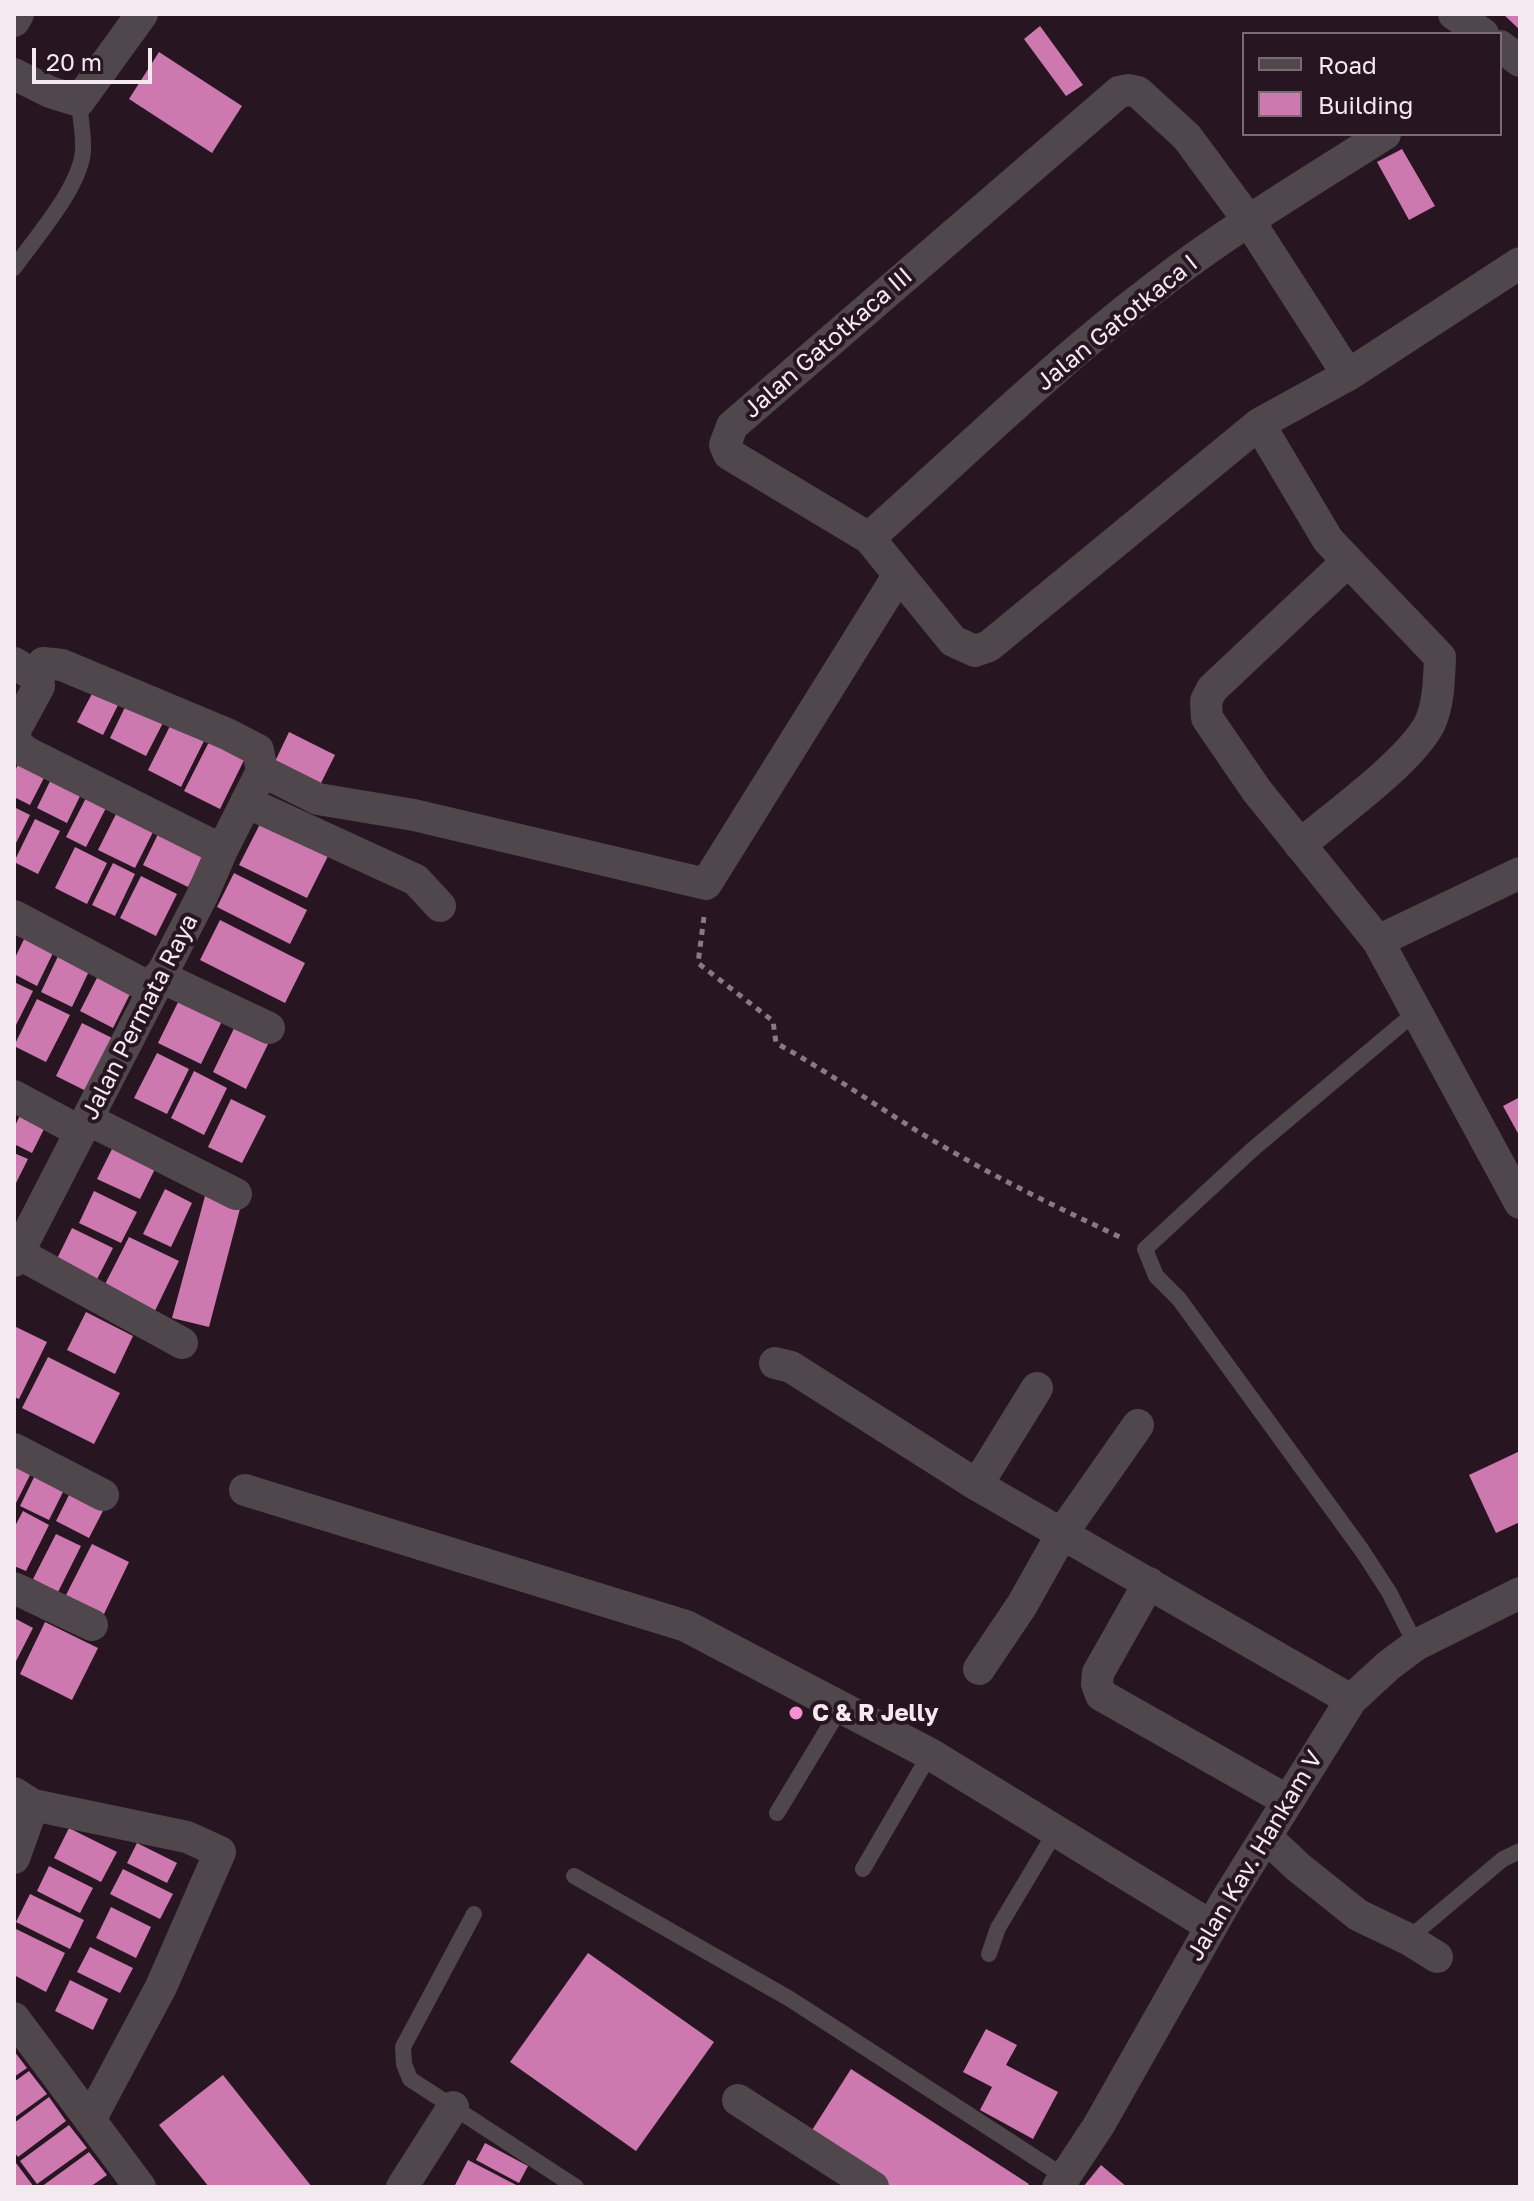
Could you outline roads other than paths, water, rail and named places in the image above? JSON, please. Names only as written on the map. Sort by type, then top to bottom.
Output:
[{"type":"street","points":[[14,21],[18,14]]},
{"type":"street","points":[[14,74],[50,92],[79,101],[142,14]]},
{"type":"street","points":[[1454,14],[1480,32]]},
{"type":"street","name":"Jalan Gatotkaca III","points":[[1249,221],[1187,137],[1138,92],[1119,92],[732,426],[725,445],[729,454],[869,538],[953,641],[975,651],[989,646],[1259,424],[1348,375],[1520,263]]},
{"type":"street","name":"Jalan Gatotkaca I","points":[[869,538],[1140,299],[1249,221],[1382,136]]},
{"type":"street","points":[[1249,221],[1348,375]]},
{"type":"street","points":[[1259,424],[1328,540],[1440,657],[1439,690],[1429,723],[1405,756],[1300,845]]},
{"type":"street","points":[[1348,561],[1212,689],[1206,701],[1207,718],[1257,791],[1378,941],[1520,1203]]},
{"type":"street","points":[[14,732],[39,686],[25,670],[43,663],[62,665],[214,728],[258,750],[262,771],[318,799],[414,815],[706,884],[898,576]]},
{"type":"street","points":[[14,741],[26,752],[222,850]]},
{"type":"street","name":"Jalan Permata Raya","points":[[15,1255],[202,896],[262,771]]},
{"type":"street","points":[[246,802],[416,880],[440,906]]},
{"type":"street","points":[[1378,941],[1520,873]]},
{"type":"street","points":[[14,916],[157,983],[269,1028]]},
{"type":"street","points":[[14,1096],[236,1194]]},
{"type":"street","points":[[15,1255],[182,1343]]},
{"type":"street","points":[[775,1363],[791,1367],[977,1485],[1351,1700]]},
{"type":"street","points":[[977,1485],[1037,1388]]},
{"type":"street","points":[[979,1669],[1022,1605],[1063,1532],[1138,1425]]},
{"type":"street","points":[[14,1449],[103,1495]]},
{"type":"street","points":[[245,1490],[686,1626],[930,1754],[1211,1926]]},
{"type":"street","points":[[1149,1583],[1098,1673],[1097,1684],[1101,1695],[1288,1801]]},
{"type":"street","points":[[14,1588],[92,1625]]},
{"type":"street","name":"Jalan Kav. Hankam V","points":[[1062,2182],[1099,2125],[1211,1926],[1351,1700],[1416,1645],[1520,1593]]},
{"type":"street","points":[[14,1858],[24,1799],[187,1837],[220,1852],[161,1987],[90,2120]]},
{"type":"street","points":[[1266,1837],[1358,1915],[1437,1957]]},
{"type":"street","points":[[14,2018],[140,2187]]},
{"type":"street","points":[[738,2100],[873,2187]]},
{"type":"street","points":[[402,2187],[453,2107]]},
{"type":"lane","points":[[14,268],[79,171],[83,151],[79,101]]},
{"type":"lane","points":[[1416,1012],[1253,1149],[1145,1249],[1156,1276],[1179,1299],[1361,1549],[1389,1592],[1416,1645]]},
{"type":"lane","points":[[777,1813],[841,1707]]},
{"type":"lane","points":[[863,1869],[930,1754]]},
{"type":"lane","points":[[989,1954],[998,1928],[1056,1831]]},
{"type":"lane","points":[[1408,1939],[1503,1859],[1520,1851]]},
{"type":"lane","points":[[574,1876],[790,1999],[1062,2182]]},
{"type":"lane","points":[[474,1914],[403,2047],[404,2064],[410,2079],[576,2187]]},
{"type":"place","name":"C & R Jelly","points":[[796,1713]]}]
